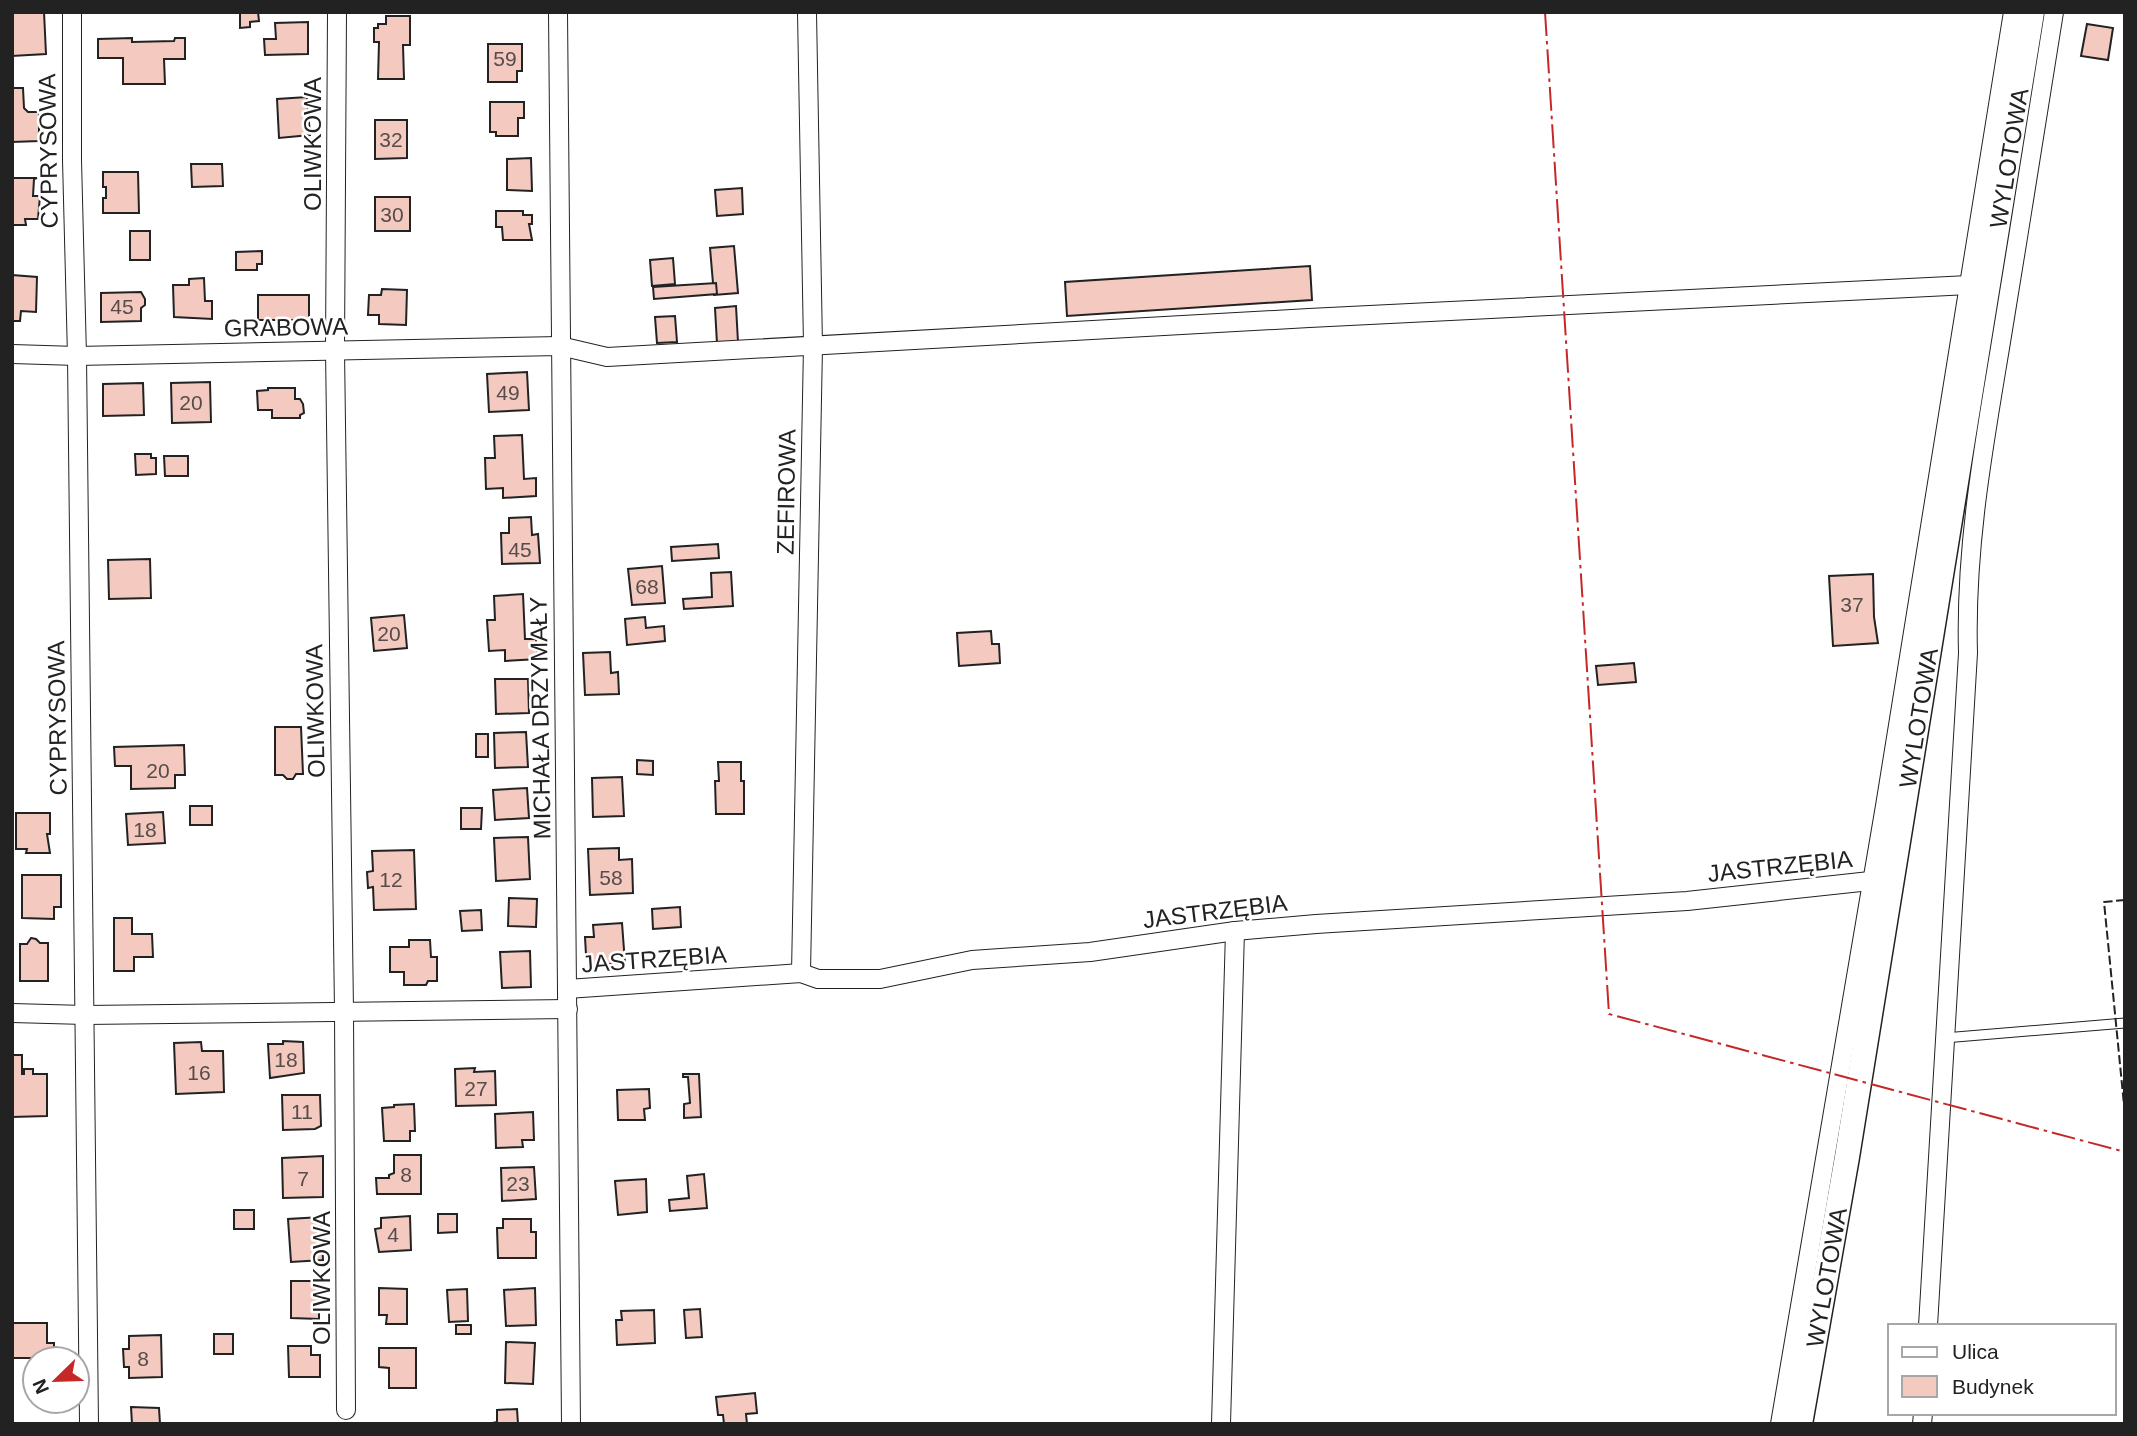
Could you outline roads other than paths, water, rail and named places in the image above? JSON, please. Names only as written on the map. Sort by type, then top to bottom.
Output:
[{"type":"street","name":"CYPRYSOWA","points":[[72,12],[89,1424]]},
{"type":"street","name":"OLIWKOWA","points":[[337,12],[335,350],[344,1010],[346,1410]]},
{"type":"street","name":"MICHAŁA DRZYMAŁY","points":[[558,12],[571,1424]]},
{"type":"street","name":"ZEFIROWA","points":[[801,973],[813,345],[807,12]]},
{"type":"street","name":"WYLOTOWA","points":[[1780,1424],[2012,12]]},
{"type":"street","name":"WYLOTOWA","points":[[1800,1424],[1845,1169],[2032,12]]},
{"type":"street","name":"WYLOTOWA","points":[[1928,1324],[1968,653],[1970,543],[2054,12]]},
{"type":"street","name":"GRABOWA","points":[[12,354],[77,356],[561,346],[607,357],[1969,285]]},
{"type":"street","name":"JASTRZĘBIA","points":[[567,989],[801,973],[818,979],[880,979],[972,960],[1090,952],[1235,931],[1687,901],[1870,881]]},
{"type":"street","points":[[1221,1424],[1235,931]]},
{"type":"street","name":"JASTRZĘBIA","points":[[12,1013],[85,1015],[568,1009]]},
{"type":"lane","points":[[1944,1038],[2125,1024]]}]
